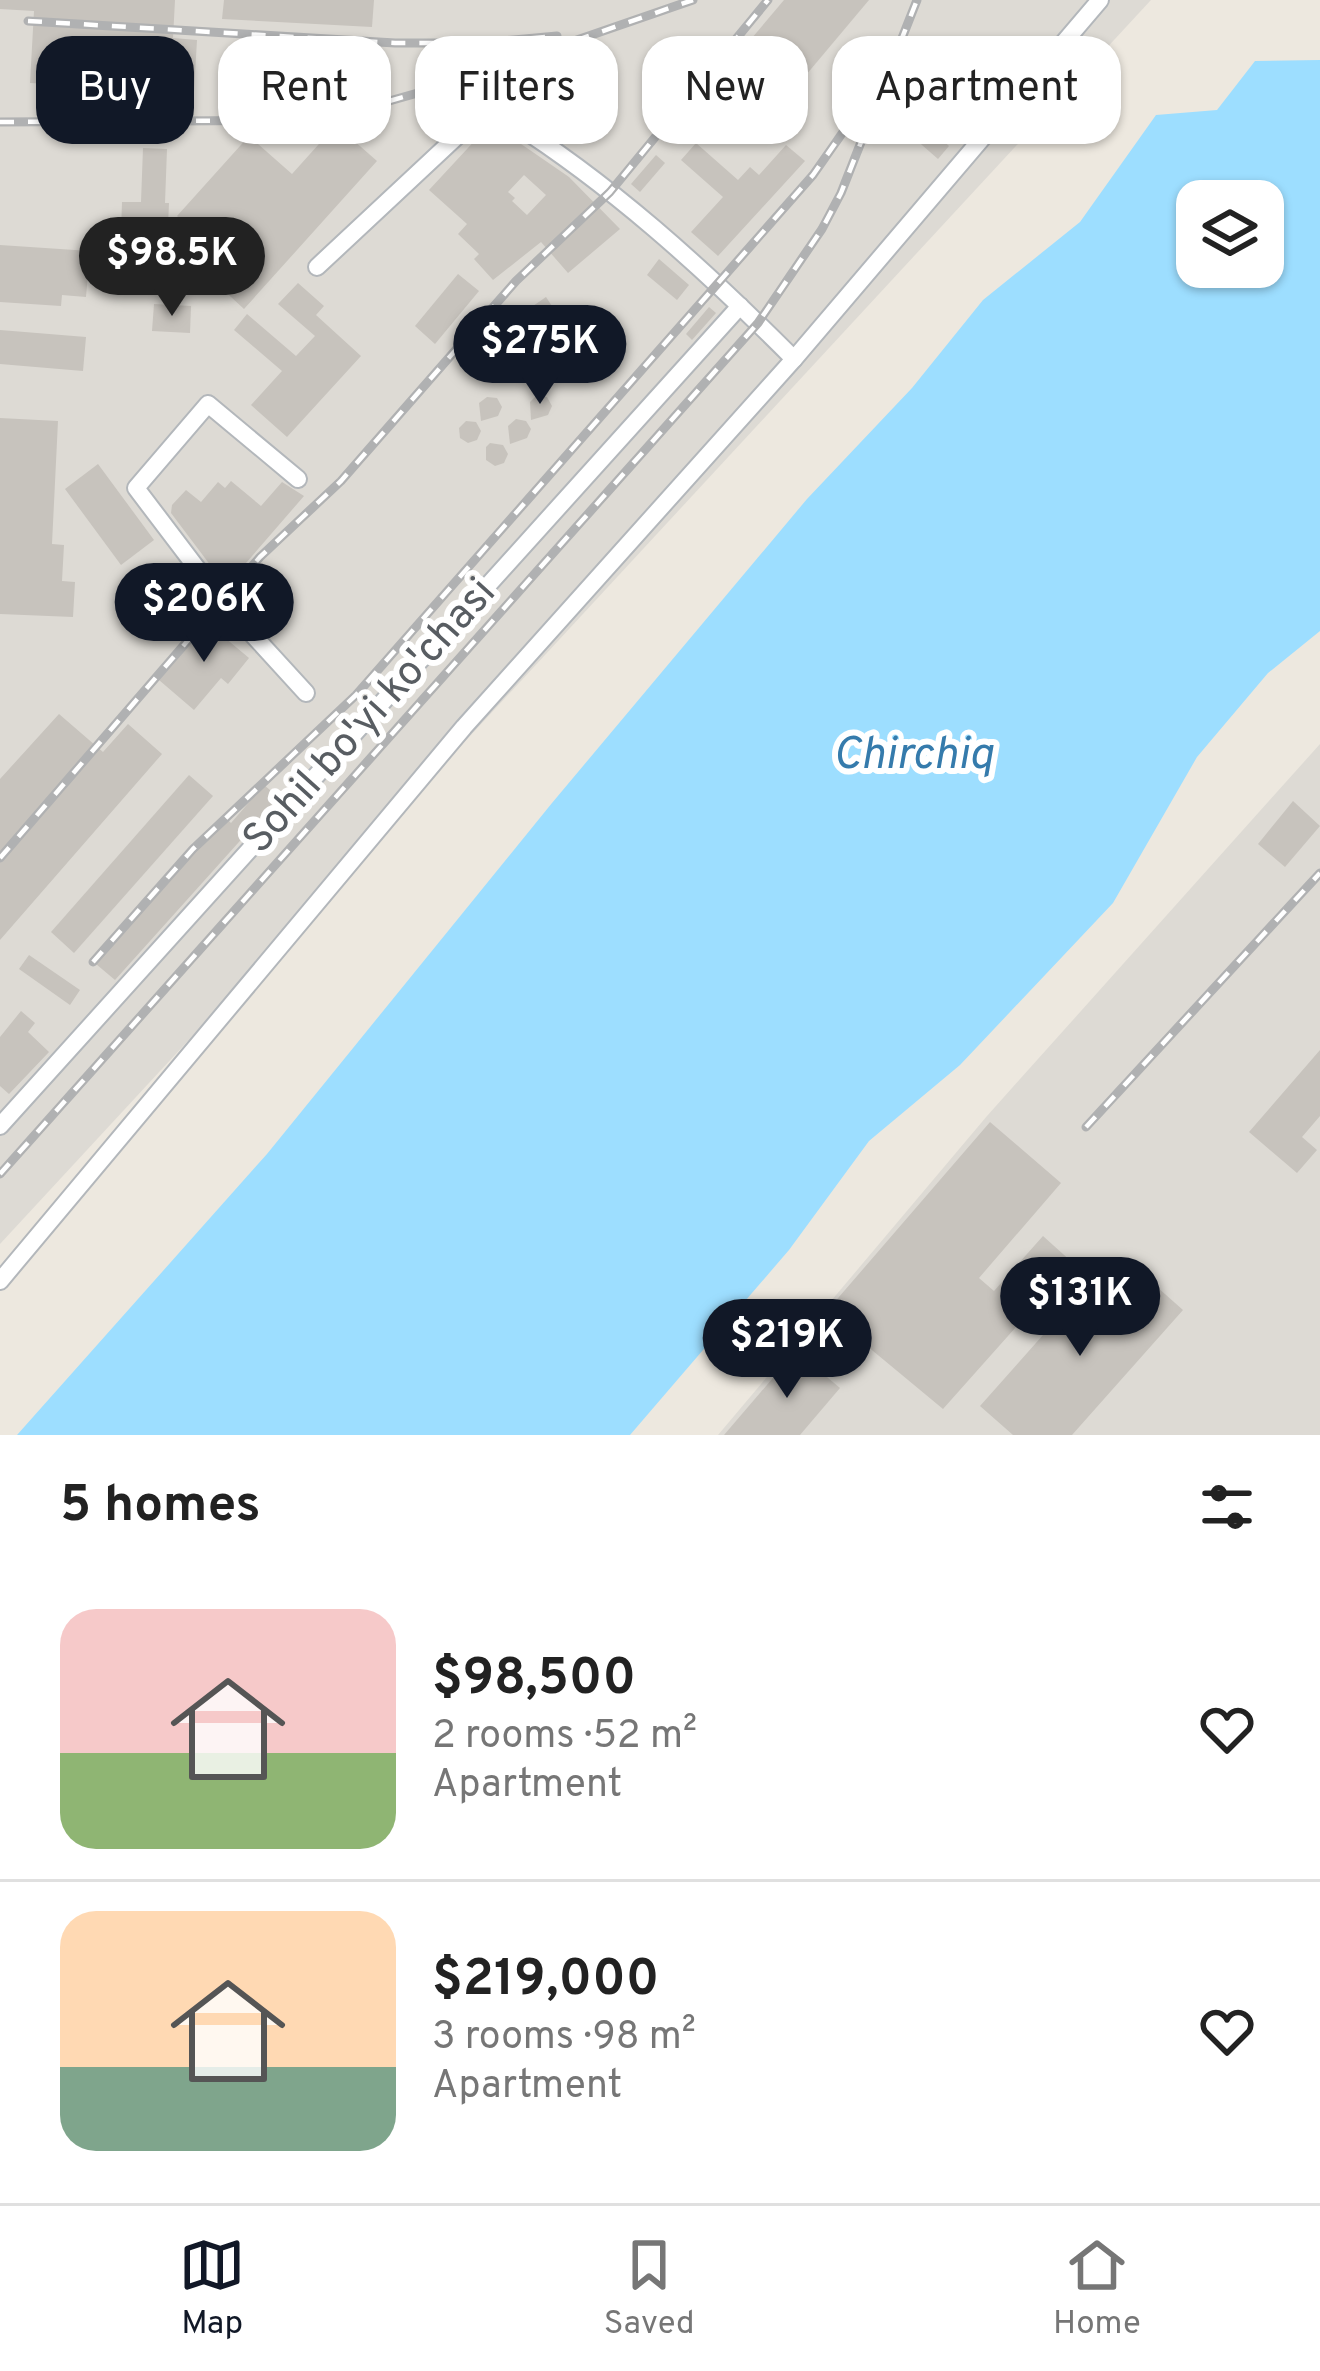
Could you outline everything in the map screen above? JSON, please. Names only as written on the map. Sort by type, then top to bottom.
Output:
[{"type":"street","points":[[0,1281],[464,727],[794,359],[1100,0]]},
{"type":"street","points":[[317,267],[466,127],[499,114],[574,163],[740,306],[794,359]]},
{"type":"street","name":"Sohil bo'yi ko'chasi","points":[[0,1126],[740,306]]},
{"type":"street","points":[[298,479],[208,404],[136,488],[221,600],[306,693]]},
{"type":"shaded area","points":[[0,0],[1151,0],[1118,36],[832,36],[832,144],[1018,144],[0,1244]]},
{"type":"shaded area","points":[[1320,744],[1320,1435],[718,1435],[987,1116]]},
{"type":"water","name":"Chirchiq","points":[[1320,60],[1320,631],[1268,673],[1197,757],[1113,903],[960,1065],[869,1141],[789,1250],[630,1435],[17,1435],[267,1154],[552,803],[807,499],[912,388],[983,300],[1080,222],[1156,115],[1217,110],[1255,61]]},
{"type":"building","points":[[0,0],[175,0],[173,36],[36,36],[36,83],[30,83],[34,11],[0,9]]},
{"type":"building","points":[[224,0],[374,0],[372,27],[222,19]]},
{"type":"building","points":[[784,0],[869,0],[839,36],[832,36],[832,44],[808,73],[808,36],[754,36]]},
{"type":"building","points":[[242,144],[258,144],[292,174],[319,144],[358,144],[377,161],[244,309],[204,272],[220,254],[177,216]]},
{"type":"building","points":[[472,144],[521,144],[569,177],[620,229],[568,273],[541,242],[493,280],[474,259],[479,254],[458,234],[467,224],[429,190]],"holes":[[[524,175],[546,195],[527,215],[508,192]]]},
{"type":"building","points":[[697,144],[738,180],[750,167],[759,175],[786,145],[805,161],[718,256],[691,232],[723,197],[681,160]]},
{"type":"building","points":[[921,144],[947,144],[938,159]]},
{"type":"building","points":[[143,148],[167,149],[165,203],[169,203],[168,226],[172,222],[171,264],[120,262],[122,202],[141,202]]},
{"type":"building","points":[[656,155],[665,163],[640,192],[631,184]]},
{"type":"building","points":[[0,245],[90,251],[86,297],[62,295],[61,306],[0,302]]},
{"type":"building","points":[[659,259],[689,285],[677,300],[647,275]]},
{"type":"building","points":[[458,274],[479,291],[435,344],[415,326]]},
{"type":"building","points":[[298,283],[324,306],[316,315],[361,356],[287,437],[251,405],[282,371],[234,330],[247,314],[296,356],[315,336],[278,304]]},
{"type":"building","points":[[546,297],[563,323],[536,340],[520,315]]},
{"type":"building","points":[[154,304],[191,306],[190,333],[152,331]]},
{"type":"building","points":[[709,307],[716,313],[692,340],[686,334]]},
{"type":"building","points":[[0,330],[86,337],[83,371],[0,364]]},
{"type":"building","points":[[587,343],[608,362],[593,378],[572,359]]},
{"type":"building","points":[[537,395],[547,397],[552,406],[548,415],[531,420],[530,402]]},
{"type":"building","points":[[487,397],[497,398],[502,407],[498,416],[481,421],[479,403]]},
{"type":"building","points":[[0,418],[58,421],[52,544],[64,545],[62,581],[75,582],[73,617],[0,614]]},
{"type":"building","points":[[516,419],[526,421],[531,429],[527,438],[510,444],[508,426]]},
{"type":"building","points":[[466,421],[476,422],[481,431],[477,440],[468,443],[460,438],[459,428]]},
{"type":"building","points":[[490,443],[503,445],[508,454],[504,463],[495,466],[486,460]]},
{"type":"building","points":[[98,464],[154,540],[121,565],[65,489]]},
{"type":"building","points":[[231,481],[261,506],[282,482],[304,496],[226,586],[171,513],[186,490],[201,502],[218,482],[225,488]]},
{"type":"building","points":[[213,615],[224,625],[218,632],[249,658],[228,684],[221,678],[194,710],[159,680]]},
{"type":"building","points":[[59,714],[103,752],[128,724],[162,754],[0,940],[0,779]]},
{"type":"building","points":[[189,775],[213,796],[74,953],[51,932]]},
{"type":"building","points":[[264,785],[276,795],[270,801],[273,804],[115,980],[96,964],[225,817],[231,823]]},
{"type":"building","points":[[1293,801],[1320,826],[1285,867],[1258,844]]},
{"type":"building","points":[[29,955],[80,990],[70,1005],[19,969]]},
{"type":"building","points":[[21,1011],[35,1023],[28,1032],[49,1052],[9,1094],[0,1086],[0,1037]]},
{"type":"building","points":[[1320,1050],[1320,1116],[1302,1137],[1317,1150],[1297,1173],[1249,1132]]},
{"type":"building","points":[[990,1122],[1061,1183],[979,1278],[994,1291],[1043,1236],[1073,1263],[943,1409],[826,1312]]},
{"type":"building","points":[[1097,1274],[1128,1301],[1148,1279],[1183,1310],[1072,1435],[1013,1435],[980,1406]]},
{"type":"building","points":[[796,1351],[840,1388],[800,1435],[724,1435]]},
{"type":"railway","points":[[0,122],[322,120],[446,85],[693,0]]},
{"type":"railway","points":[[0,858],[260,557],[341,481],[516,281],[610,192],[768,0]]},
{"type":"railway","points":[[0,1174],[758,323],[841,193],[917,0]]},
{"type":"railway","points":[[28,21],[415,43]]},
{"type":"railway","points":[[93,962],[193,849],[356,695],[813,175],[835,144]]},
{"type":"railway","points":[[1086,1127],[1320,873]]}]
